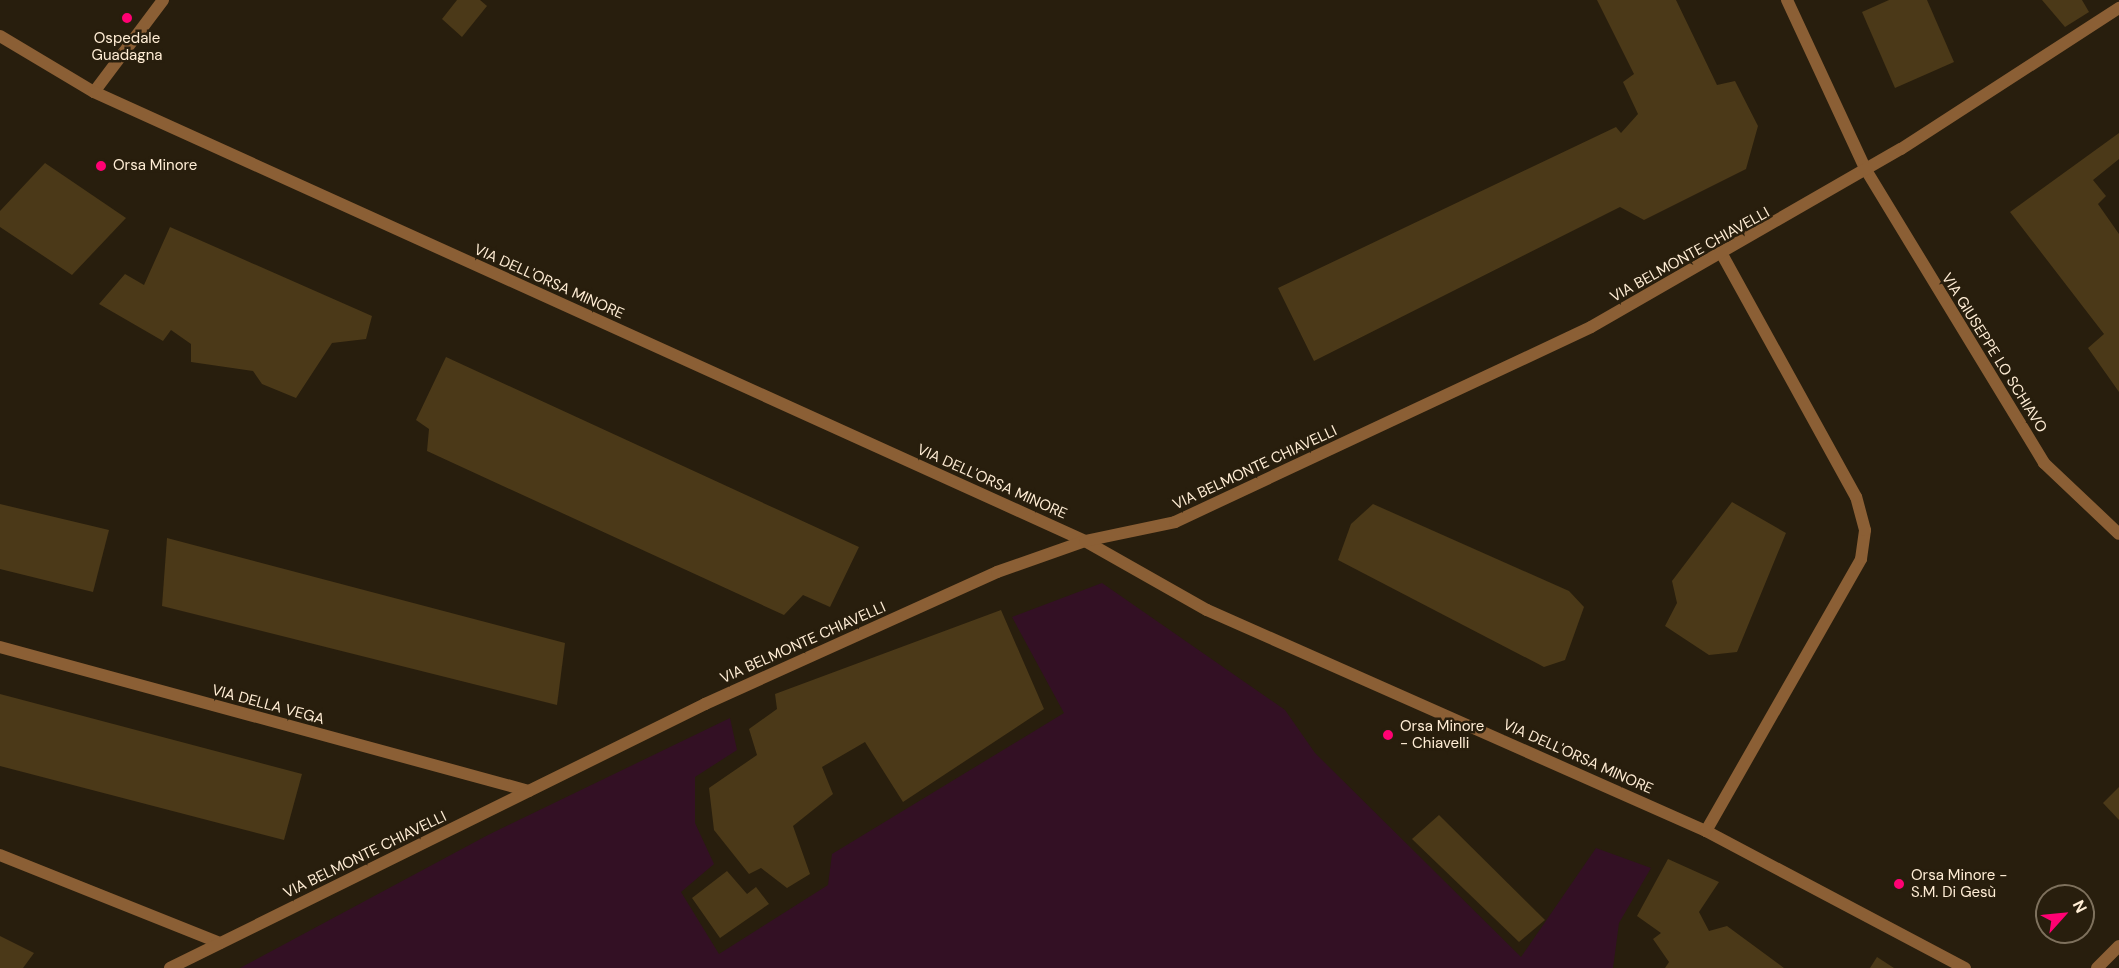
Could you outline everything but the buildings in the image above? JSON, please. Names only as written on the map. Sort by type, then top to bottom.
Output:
[{"type":"street","points":[[94,92],[163,0]]},
{"type":"street","name":"VIA GIUSEPPE LO SCHIAVO","points":[[1787,0],[1866,170],[2044,463],[2119,534]]},
{"type":"street","name":"VIA BELMONTE CHIAVELLI","points":[[170,968],[705,704],[997,572],[1085,541],[1175,522],[1591,327],[1723,256],[1866,170],[2119,8]]},
{"type":"street","name":"VIA DELL'ORSA MINORE","points":[[0,36],[94,92],[1085,541],[1207,610],[1706,831],[1965,968]]},
{"type":"street","points":[[1706,831],[1861,559],[1865,530],[1856,497],[1723,256]]},
{"type":"street","name":"VIA DELLA VEGA","points":[[0,647],[529,791]]},
{"type":"street","points":[[0,855],[220,943]]},
{"type":"street","points":[[2097,968],[2119,946]]},
{"type":"shaded area","points":[[1102,583],[1285,710],[1315,753],[1521,957],[1596,848],[1651,868],[1619,923],[1613,968],[240,968],[488,835],[730,718],[737,750],[695,777],[695,823],[714,864],[681,892],[719,954],[828,885],[832,854],[1064,713],[1012,617]]},
{"type":"place","name":"Ospedale Guadagna","points":[[127,18]]},
{"type":"place","name":"Orsa Minore","points":[[101,166]]},
{"type":"place","name":"Orsa Minore - Chiavelli","points":[[1388,735]]},
{"type":"place","name":"Orsa Minore - S.M. Di Gesù","points":[[1899,884]]}]
